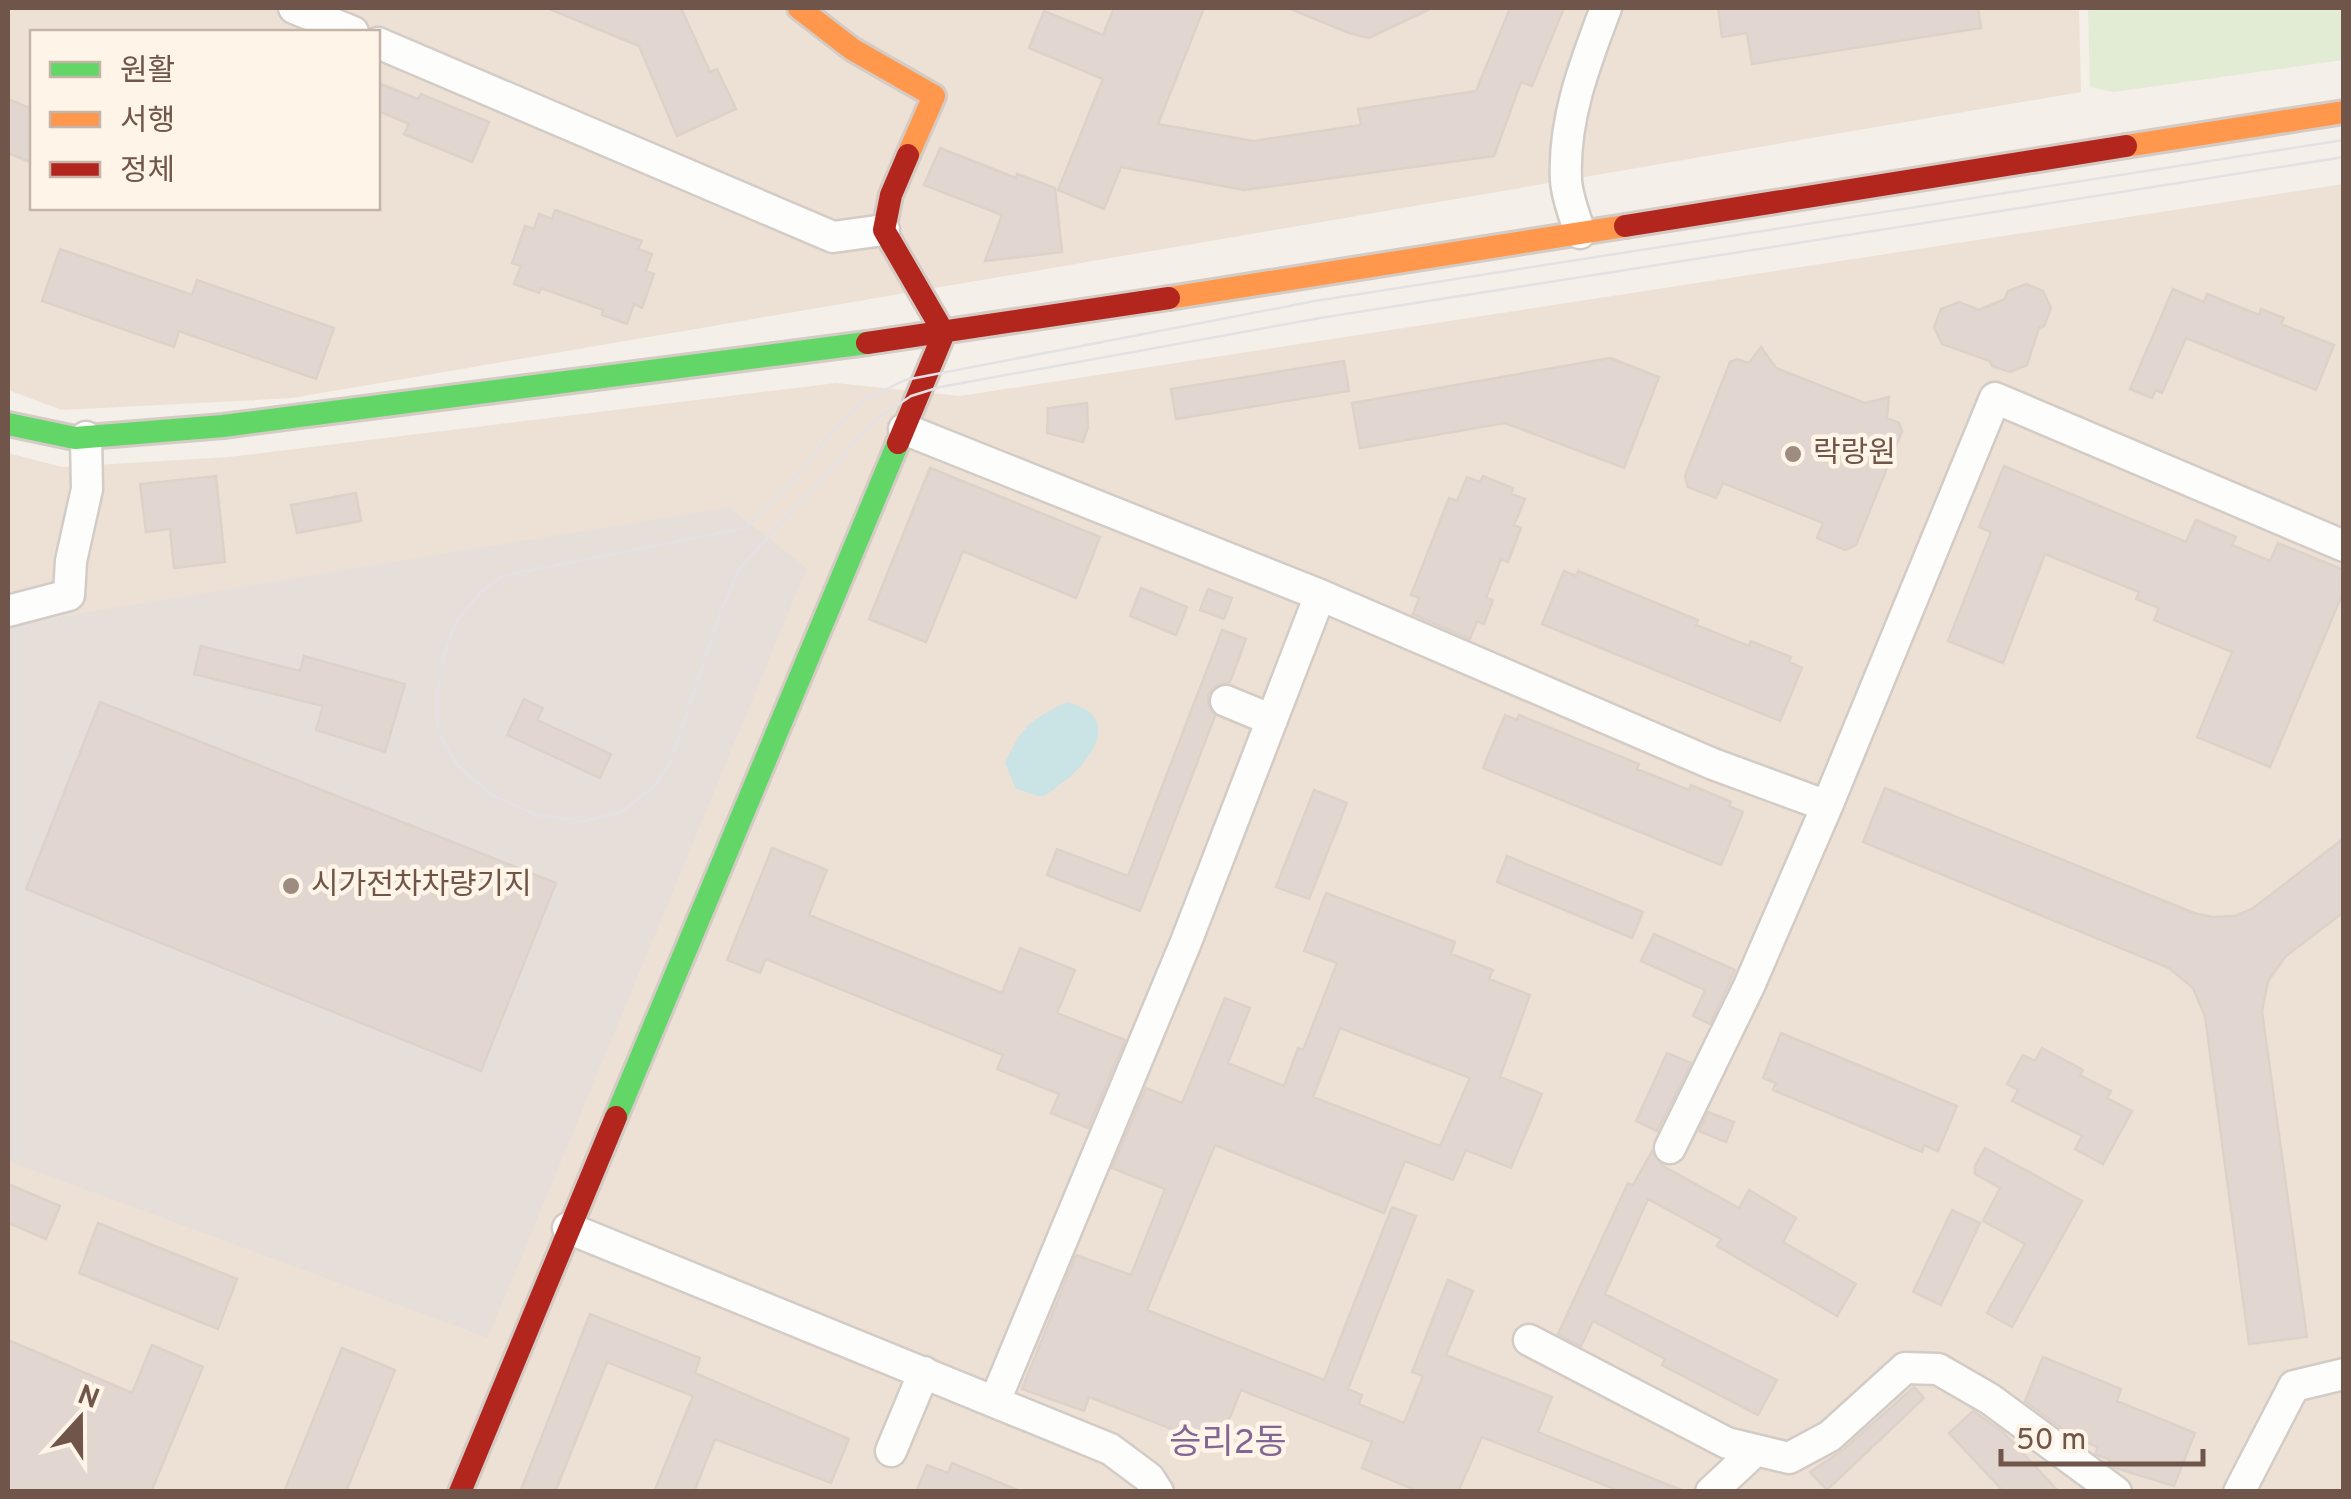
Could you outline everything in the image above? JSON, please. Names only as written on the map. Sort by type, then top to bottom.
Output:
[{"type":"main road","points":[[799,8],[852,49],[934,96],[892,195],[884,230],[944,333]]},
{"type":"main road","points":[[8,424],[74,438],[223,426],[944,333],[2344,112]]},
{"type":"main road","points":[[460,1492],[944,333]]},
{"type":"street","points":[[294,8],[348,30]]},
{"type":"street","points":[[1580,233],[1566,184],[1567,149],[1582,68],[1606,8]]},
{"type":"street","points":[[380,44],[833,237],[884,230]]},
{"type":"street","points":[[1670,1148],[1749,986],[1827,806],[1995,398],[2344,546]]},
{"type":"street","points":[[904,430],[1320,595],[1713,764],[1827,806]]},
{"type":"street","points":[[8,610],[72,604],[71,561],[87,489],[86,437]]},
{"type":"street","points":[[995,1401],[1186,942],[1320,595]]},
{"type":"street","points":[[1226,701],[1272,720]]},
{"type":"street","points":[[568,1228],[1110,1449],[1149,1478],[1158,1492]]},
{"type":"street","points":[[1529,1340],[1727,1443],[1789,1458],[1830,1436],[1905,1368],[1938,1370],[1990,1399],[2116,1492]]},
{"type":"street","points":[[892,1451],[924,1372]]},
{"type":"street","points":[[2239,1492],[2294,1386],[2344,1374]]},
{"type":"street","points":[[1711,1492],[1755,1451]]},
{"type":"shaded area","points":[[8,8],[2079,8],[2081,92],[292,398],[62,410],[8,390]]},
{"type":"shaded area","points":[[2343,184],[2343,1491],[8,1491],[8,453],[62,467],[229,457],[836,383],[960,396]]},
{"type":"shaded area","points":[[729,507],[807,568],[488,1338],[8,1161],[8,625]]},
{"type":"green space","points":[[2088,8],[2343,8],[2343,60],[2113,92],[2090,87]]},
{"type":"water","points":[[1067,702],[1087,710],[1097,722],[1093,749],[1070,776],[1042,797],[1016,789],[1005,763],[1017,740],[1036,719]]},
{"type":"building","points":[[547,8],[681,8],[710,72],[717,69],[736,109],[677,136],[639,46]]},
{"type":"building","points":[[1114,8],[1204,8],[1158,124],[1253,141],[1361,125],[1358,109],[1476,91],[1510,8],[1564,8],[1532,86],[1521,82],[1494,156],[1244,190],[1121,167],[1104,209],[1058,190],[1103,79],[1029,48],[1044,11],[1103,35]]},
{"type":"building","points":[[1288,8],[1432,8],[1369,38]]},
{"type":"building","points":[[1718,8],[1978,8],[1981,28],[1752,64],[1747,33],[1722,37]]},
{"type":"building","points":[[380,84],[418,99],[421,94],[489,122],[472,162],[404,134],[409,124],[380,112]]},
{"type":"building","points":[[8,99],[30,108],[30,162],[8,153]]},
{"type":"building","points":[[940,148],[1016,178],[1017,174],[1055,188],[1062,252],[985,261],[1002,215],[924,185]]},
{"type":"building","points":[[555,210],[642,241],[638,249],[652,254],[646,271],[654,274],[642,308],[634,304],[627,324],[602,315],[603,310],[541,288],[539,293],[514,284],[521,266],[512,263],[525,226],[534,229],[539,214],[552,219]]},
{"type":"building","points":[[60,249],[192,295],[197,280],[334,328],[316,379],[179,331],[174,347],[42,301]]},
{"type":"building","points":[[2026,284],[2043,291],[2051,308],[2044,326],[2039,328],[2027,365],[2010,372],[1942,344],[1934,327],[1941,309],[1959,302],[1979,310]]},
{"type":"building","points":[[2173,289],[2204,302],[2207,294],[2259,315],[2261,309],[2284,318],[2281,324],[2334,345],[2316,390],[2186,338],[2162,393],[2156,390],[2152,398],[2130,389]]},
{"type":"building","name":"락랑원","points":[[1761,347],[1776,368],[1865,403],[1889,397],[1887,418],[1899,423],[1902,431],[1856,545],[1845,550],[1817,538],[1823,523],[1723,483],[1716,498],[1688,487],[1685,476],[1730,362],[1737,359],[1749,363]]},
{"type":"building","points":[[1610,358],[1659,377],[1624,468],[1505,423],[1360,448],[1352,403]]},
{"type":"building","points":[[1344,361],[1349,391],[1176,419],[1171,389]]},
{"type":"building","points":[[1087,403],[1088,427],[1083,442],[1047,433],[1048,408]]},
{"type":"building","points":[[2004,466],[2186,542],[2196,520],[2236,537],[2232,545],[2270,561],[2278,543],[2344,570],[2344,590],[2270,767],[2197,737],[2232,652],[2154,620],[2159,608],[2136,599],[2139,592],[2045,554],[2003,663],[1948,641],[1991,532],[1979,527]]},
{"type":"building","points":[[930,468],[1100,537],[1076,598],[963,551],[926,642],[869,619]]},
{"type":"building","points":[[216,476],[225,562],[174,568],[170,529],[146,532],[140,484]]},
{"type":"building","points":[[1483,476],[1513,488],[1511,494],[1525,499],[1514,525],[1521,528],[1508,562],[1501,559],[1486,598],[1493,600],[1484,624],[1477,621],[1470,639],[1413,614],[1419,598],[1411,595],[1449,498],[1457,501],[1467,477],[1480,482]]},
{"type":"building","points":[[356,493],[361,521],[297,533],[291,505]]},
{"type":"building","points":[[1564,571],[1576,576],[1578,571],[1698,620],[1696,625],[1791,657],[1789,662],[1802,668],[1780,721],[1542,624]]},
{"type":"building","points":[[1141,588],[1187,607],[1176,635],[1130,616]]},
{"type":"building","points":[[1208,589],[1232,598],[1224,619],[1200,610]]},
{"type":"building","points":[[1222,630],[1246,639],[1230,682],[1215,686],[1208,695],[1215,716],[1140,911],[1047,875],[1057,849],[1128,876]]},
{"type":"building","points":[[201,646],[300,671],[304,656],[405,684],[385,752],[316,730],[323,706],[194,674]]},
{"type":"building","points":[[524,699],[543,708],[537,720],[611,754],[600,778],[507,735]]},
{"type":"building","name":"시가전차차량기지","points":[[100,702],[556,883],[481,1071],[26,889]]},
{"type":"building","points":[[1505,715],[1517,720],[1519,715],[1639,764],[1637,769],[1731,802],[1729,806],[1743,812],[1721,865],[1483,768]]},
{"type":"building","points":[[1885,788],[2212,917],[2235,916],[2252,909],[2344,838],[2344,912],[2286,956],[2268,981],[2262,1011],[2307,1337],[2249,1344],[2205,1016],[2193,988],[2169,968],[1863,842]]},
{"type":"building","points":[[1314,790],[1347,803],[1309,899],[1276,887]]},
{"type":"building","points":[[772,848],[827,870],[809,915],[1002,993],[1020,948],[1075,970],[1057,1013],[1125,1040],[1088,1128],[1051,1113],[1059,1094],[997,1069],[1003,1055],[766,959],[760,973],[727,960]]},
{"type":"building","points":[[1507,856],[1643,912],[1632,938],[1497,882]]},
{"type":"building","points":[[1326,893],[1455,942],[1451,954],[1493,970],[1489,979],[1530,995],[1500,1077],[1542,1094],[1511,1168],[1466,1150],[1453,1180],[1405,1161],[1384,1213],[1215,1145],[1147,1310],[1324,1380],[1392,1207],[1416,1216],[1348,1389],[1362,1395],[1359,1404],[1404,1423],[1423,1376],[1412,1372],[1448,1280],[1473,1291],[1446,1355],[1552,1397],[1538,1432],[1686,1492],[1622,1492],[1482,1437],[1458,1492],[1420,1492],[1362,1468],[1372,1442],[1241,1390],[1218,1447],[1089,1397],[1084,1411],[1022,1389],[1076,1255],[1131,1275],[1165,1189],[1112,1168],[1146,1088],[1182,1103],[1225,998],[1250,1008],[1228,1063],[1284,1086],[1298,1048],[1303,1050],[1337,963],[1304,951]],"holes":[[[1340,1028],[1470,1078],[1440,1146],[1313,1097]]]},
{"type":"building","points":[[1654,934],[1735,970],[1710,1024],[1693,1016],[1705,990],[1641,961]]},
{"type":"building","points":[[1781,1033],[1957,1106],[1938,1151],[1924,1145],[1922,1152],[1773,1090],[1776,1083],[1763,1078]]},
{"type":"building","points":[[2042,1048],[2083,1070],[2080,1075],[2111,1091],[2107,1098],[2132,1111],[2103,1164],[2075,1149],[2082,1136],[2012,1101],[2018,1090],[2007,1084],[2023,1055],[2035,1061]]},
{"type":"building","points":[[1667,1053],[1691,1063],[1657,1131],[1636,1121]]},
{"type":"building","points":[[1708,1112],[1734,1122],[1726,1142],[1699,1131]]},
{"type":"building","points":[[1985,1148],[2082,1201],[2012,1327],[1987,1313],[2025,1244],[1983,1221],[2000,1188],[1975,1174]]},
{"type":"building","points":[[1652,1151],[1663,1166],[1739,1208],[1749,1190],[1796,1218],[1783,1242],[1856,1284],[1837,1316],[1717,1246],[1721,1239],[1648,1199],[1605,1294],[1777,1380],[1758,1415],[1662,1365],[1665,1359],[1593,1321],[1581,1346],[1558,1334],[1628,1183],[1633,1185]]},
{"type":"building","points":[[8,1184],[60,1206],[46,1239],[8,1223]]},
{"type":"building","points":[[1952,1210],[1980,1223],[1941,1305],[1913,1292]]},
{"type":"building","points":[[98,1223],[237,1279],[218,1329],[79,1273]]},
{"type":"building","points":[[590,1314],[700,1358],[695,1373],[849,1439],[831,1483],[715,1439],[694,1492],[654,1492],[693,1396],[607,1362],[555,1492],[520,1492]]},
{"type":"building","points":[[8,1340],[132,1393],[152,1345],[203,1367],[151,1492],[8,1492]]},
{"type":"building","points":[[342,1348],[395,1370],[346,1492],[284,1492]]},
{"type":"building","points":[[2043,1357],[2121,1389],[2117,1401],[2195,1433],[2174,1486],[2115,1468],[2108,1459],[2095,1454],[2098,1447],[2072,1436],[2025,1401]]},
{"type":"building","points":[[1914,1387],[1924,1398],[1827,1490],[1810,1472],[1843,1450]]},
{"type":"building","points":[[1973,1411],[2003,1432],[2059,1492],[2004,1492],[1949,1433]]},
{"type":"building","points":[[952,1463],[1020,1492],[916,1492],[927,1465],[948,1473]]},
{"type":"tram line","points":[[2344,140],[1315,301],[905,380],[865,400],[745,528],[502,576],[480,593],[456,622],[443,657],[437,695],[438,731],[457,765],[492,795],[537,815],[583,821],[622,812],[655,785],[671,761],[720,614],[740,568],[875,420],[911,396],[940,387],[1320,318],[2344,157]]},
{"type":"traffic: fast","points":[[8,424],[75,438],[223,426],[867,343]]},
{"type":"traffic: fast","points":[[616,1117],[898,443]]},
{"type":"traffic: slow","points":[[799,8],[852,49],[934,96],[908,155]]},
{"type":"traffic: slow","points":[[2126,146],[2344,112]]},
{"type":"traffic: slow","points":[[1169,298],[1625,226]]},
{"type":"traffic: jam","points":[[1625,226],[2126,146]]},
{"type":"traffic: jam","points":[[898,443],[944,333],[884,230],[891,195],[908,155]]},
{"type":"traffic: jam","points":[[867,343],[1169,298]]},
{"type":"traffic: jam","points":[[460,1492],[616,1117]]},
{"type":"place","name":"락랑원","points":[[1793,454]]},
{"type":"place","name":"시가전차차량기지","points":[[291,886]]},
{"type":"district","name":"승리2동","points":[[1228,1444]]}]
